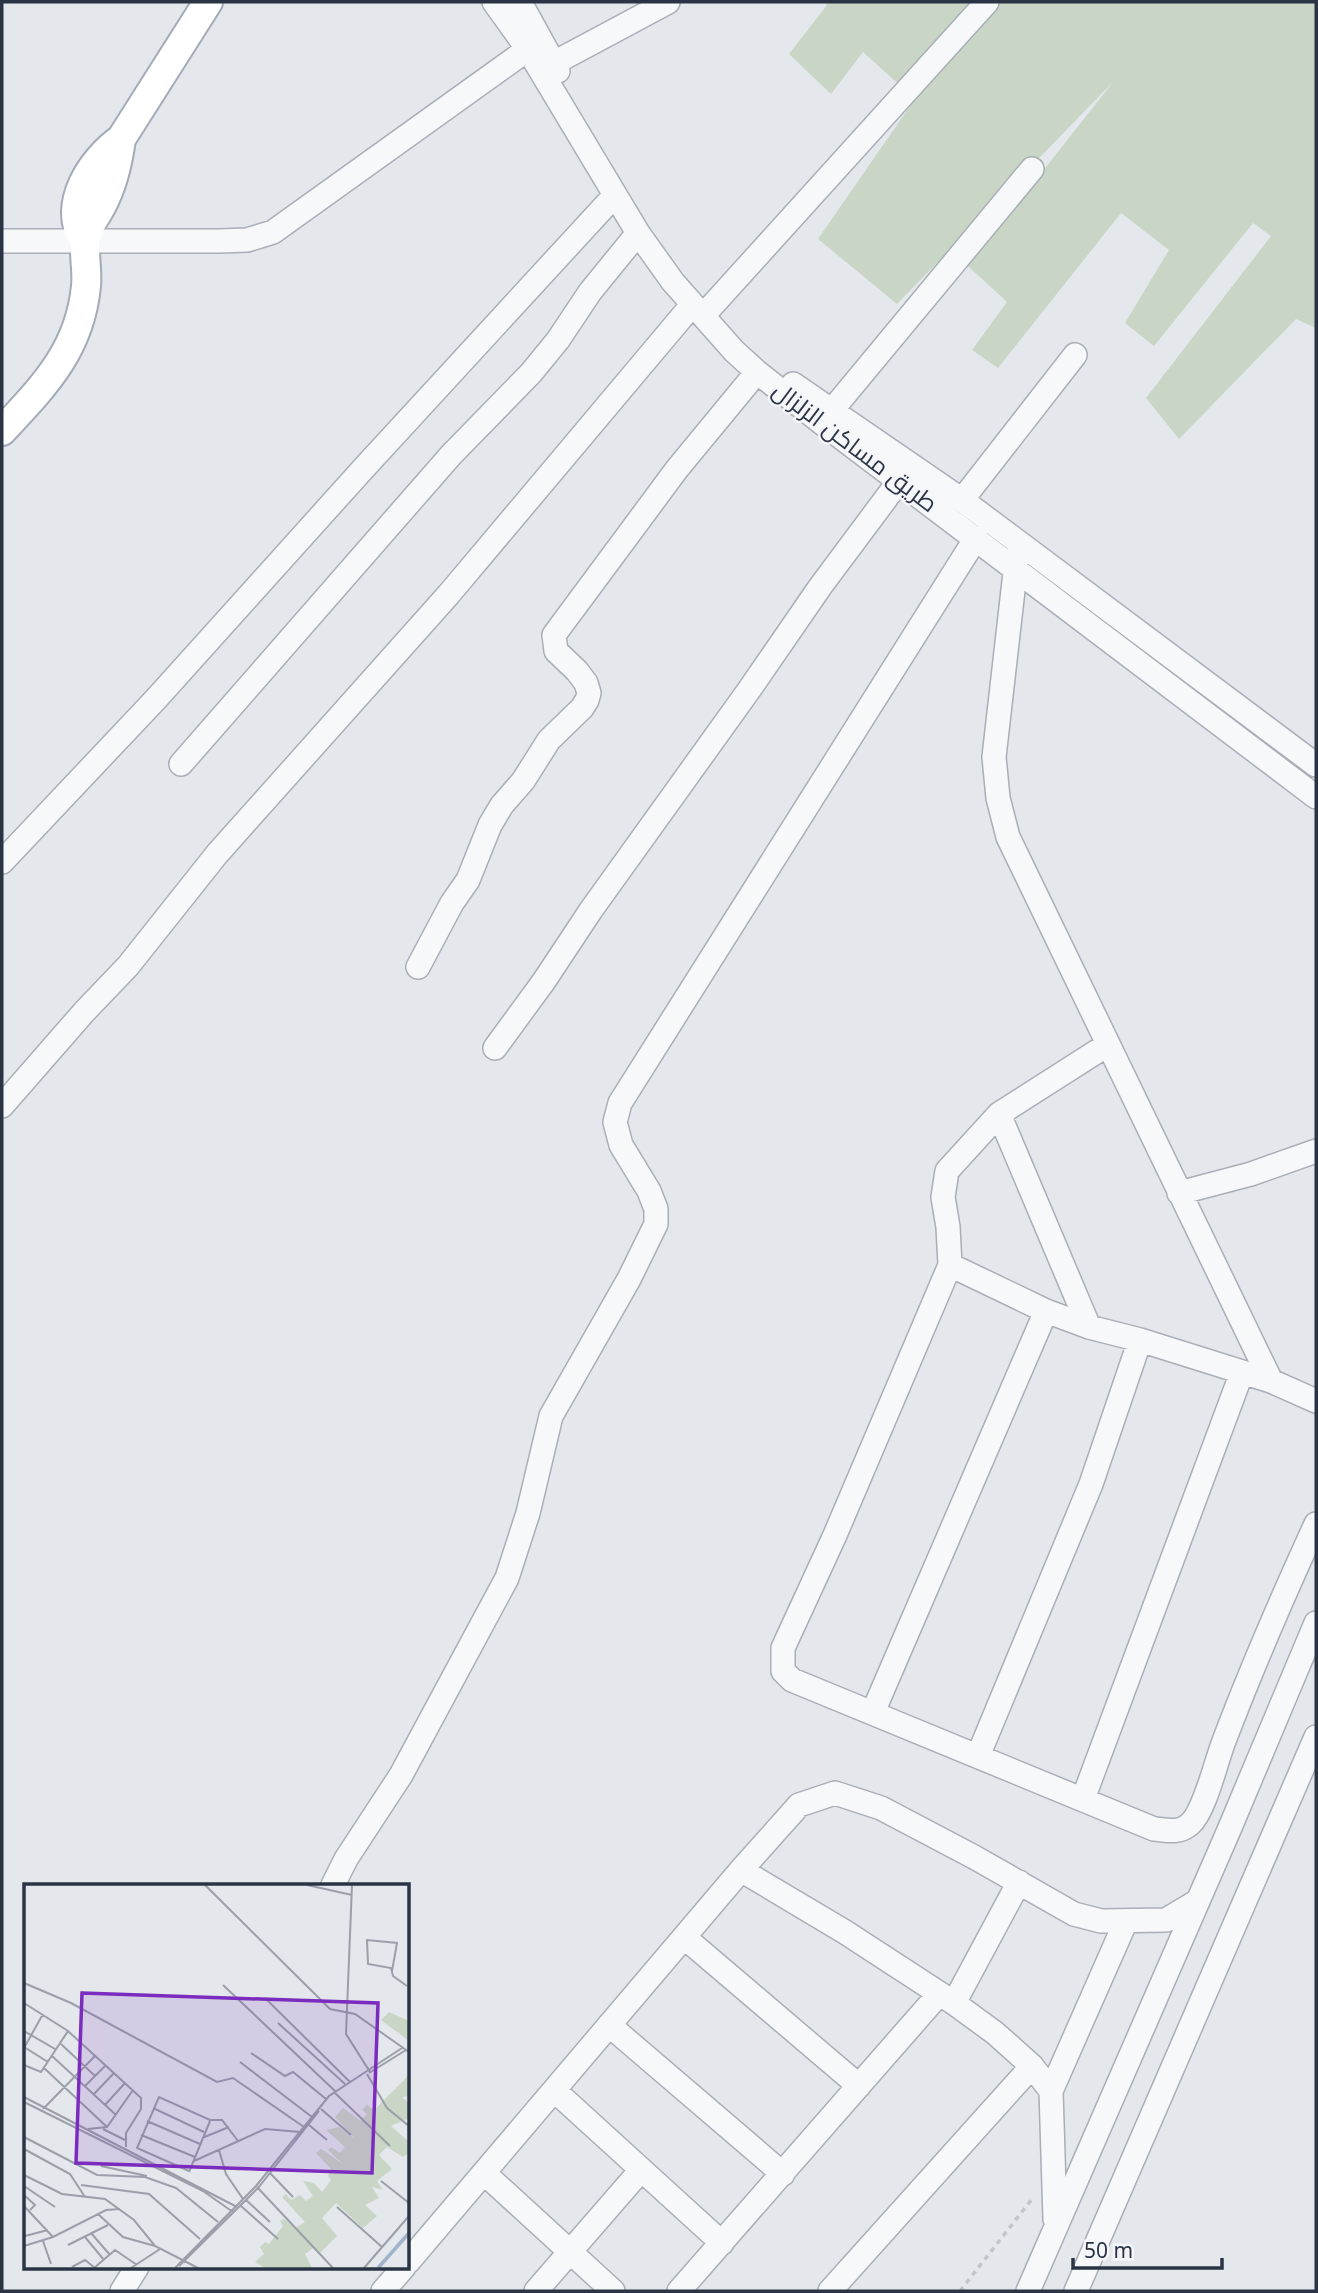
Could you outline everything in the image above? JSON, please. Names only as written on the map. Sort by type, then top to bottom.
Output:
[{"type":"main road","points":[[2,430],[50,378],[72,339],[83,308],[86,286],[85,241],[77,220],[82,188],[87,176],[102,155],[121,139],[208,2]]},
{"type":"street","name":"طريق مساكن الزلزال","points":[[494,2],[554,63],[625,190],[701,306],[787,380],[962,500],[1316,765]]},
{"type":"street","name":"طريق مساكن الزلزال","points":[[520,2],[534,44],[638,233],[757,372],[1316,797]]},
{"type":"street","points":[[554,63],[668,2]]},
{"type":"street","points":[[2,1106],[128,966],[217,854],[701,306],[987,2]]},
{"type":"street","points":[[2,241],[247,240],[273,232],[534,44]]},
{"type":"street","points":[[833,409],[1032,169]]},
{"type":"street","points":[[2,862],[156,699],[615,195]]},
{"type":"street","points":[[181,764],[451,456],[531,373],[558,340],[590,292],[638,233]]},
{"type":"street","points":[[962,500],[1075,355]]},
{"type":"street","points":[[418,967],[452,903],[468,880],[490,825],[502,805],[523,781],[549,740],[587,700],[589,693],[586,683],[577,671],[559,657],[554,647],[554,635],[677,469],[757,372]]},
{"type":"street","points":[[495,1048],[820,587],[899,481]]},
{"type":"street","points":[[334,1884],[401,1775],[507,1578],[528,1513],[551,1416],[629,1279],[656,1224],[656,1209],[649,1191],[621,1145],[615,1122],[620,1103],[976,538]]},
{"type":"street","points":[[1018,542],[994,757],[998,798],[1008,837],[1270,1381]]},
{"type":"street","points":[[1107,1045],[999,1114],[947,1171],[943,1197],[950,1265],[835,1535],[783,1648],[783,1671],[792,1680],[1154,1829],[1177,1831],[1189,1825],[1196,1817],[1273,1618],[1316,1524]]},
{"type":"street","points":[[999,1114],[1089,1327]]},
{"type":"street","points":[[1179,1193],[1251,1174],[1316,1151]]},
{"type":"street","points":[[950,1265],[1046,1311],[1089,1327],[1140,1340],[1270,1381],[1316,1401]]},
{"type":"street","points":[[873,1712],[1046,1311]]},
{"type":"street","points":[[978,1756],[1091,1484],[1140,1340]]},
{"type":"street","points":[[1083,1799],[1242,1372]]},
{"type":"street","points":[[1028,2291],[1316,1623]]},
{"type":"street","points":[[1076,2291],[1316,1737]]},
{"type":"street","points":[[410,2260],[799,1805],[835,1793],[881,1808],[1074,1914],[1101,1920],[1166,1920],[1198,1901]]},
{"type":"street","points":[[741,1870],[946,1998],[995,2033],[1032,2066],[1051,2091]]},
{"type":"street","points":[[679,2291],[859,2086],[946,1998],[1019,1882]]},
{"type":"street","points":[[1055,2227],[1051,2091],[1125,1921]]},
{"type":"street","points":[[684,1937],[859,2086]]},
{"type":"street","points":[[609,2025],[783,2174]]},
{"type":"street","points":[[830,2291],[1032,2066]]},
{"type":"street","points":[[554,2090],[722,2243]]},
{"type":"street","points":[[536,2291],[641,2170]]},
{"type":"street","points":[[484,2173],[613,2291]]},
{"type":"street","points":[[122,2291],[136,2268]]},
{"type":"street","points":[[383,2291],[403,2268]]},
{"type":"path","points":[[960,2291],[1054,2172]]},
{"type":"green space","points":[[825,2],[1316,2],[1316,328],[1296,319],[1179,439],[1146,398],[1271,236],[1253,223],[1154,346],[1125,323],[1169,250],[1121,213],[998,368],[972,350],[1007,302],[968,266],[1113,82],[897,304],[818,239],[915,99],[863,52],[831,94],[789,54],[827,5]]}]
